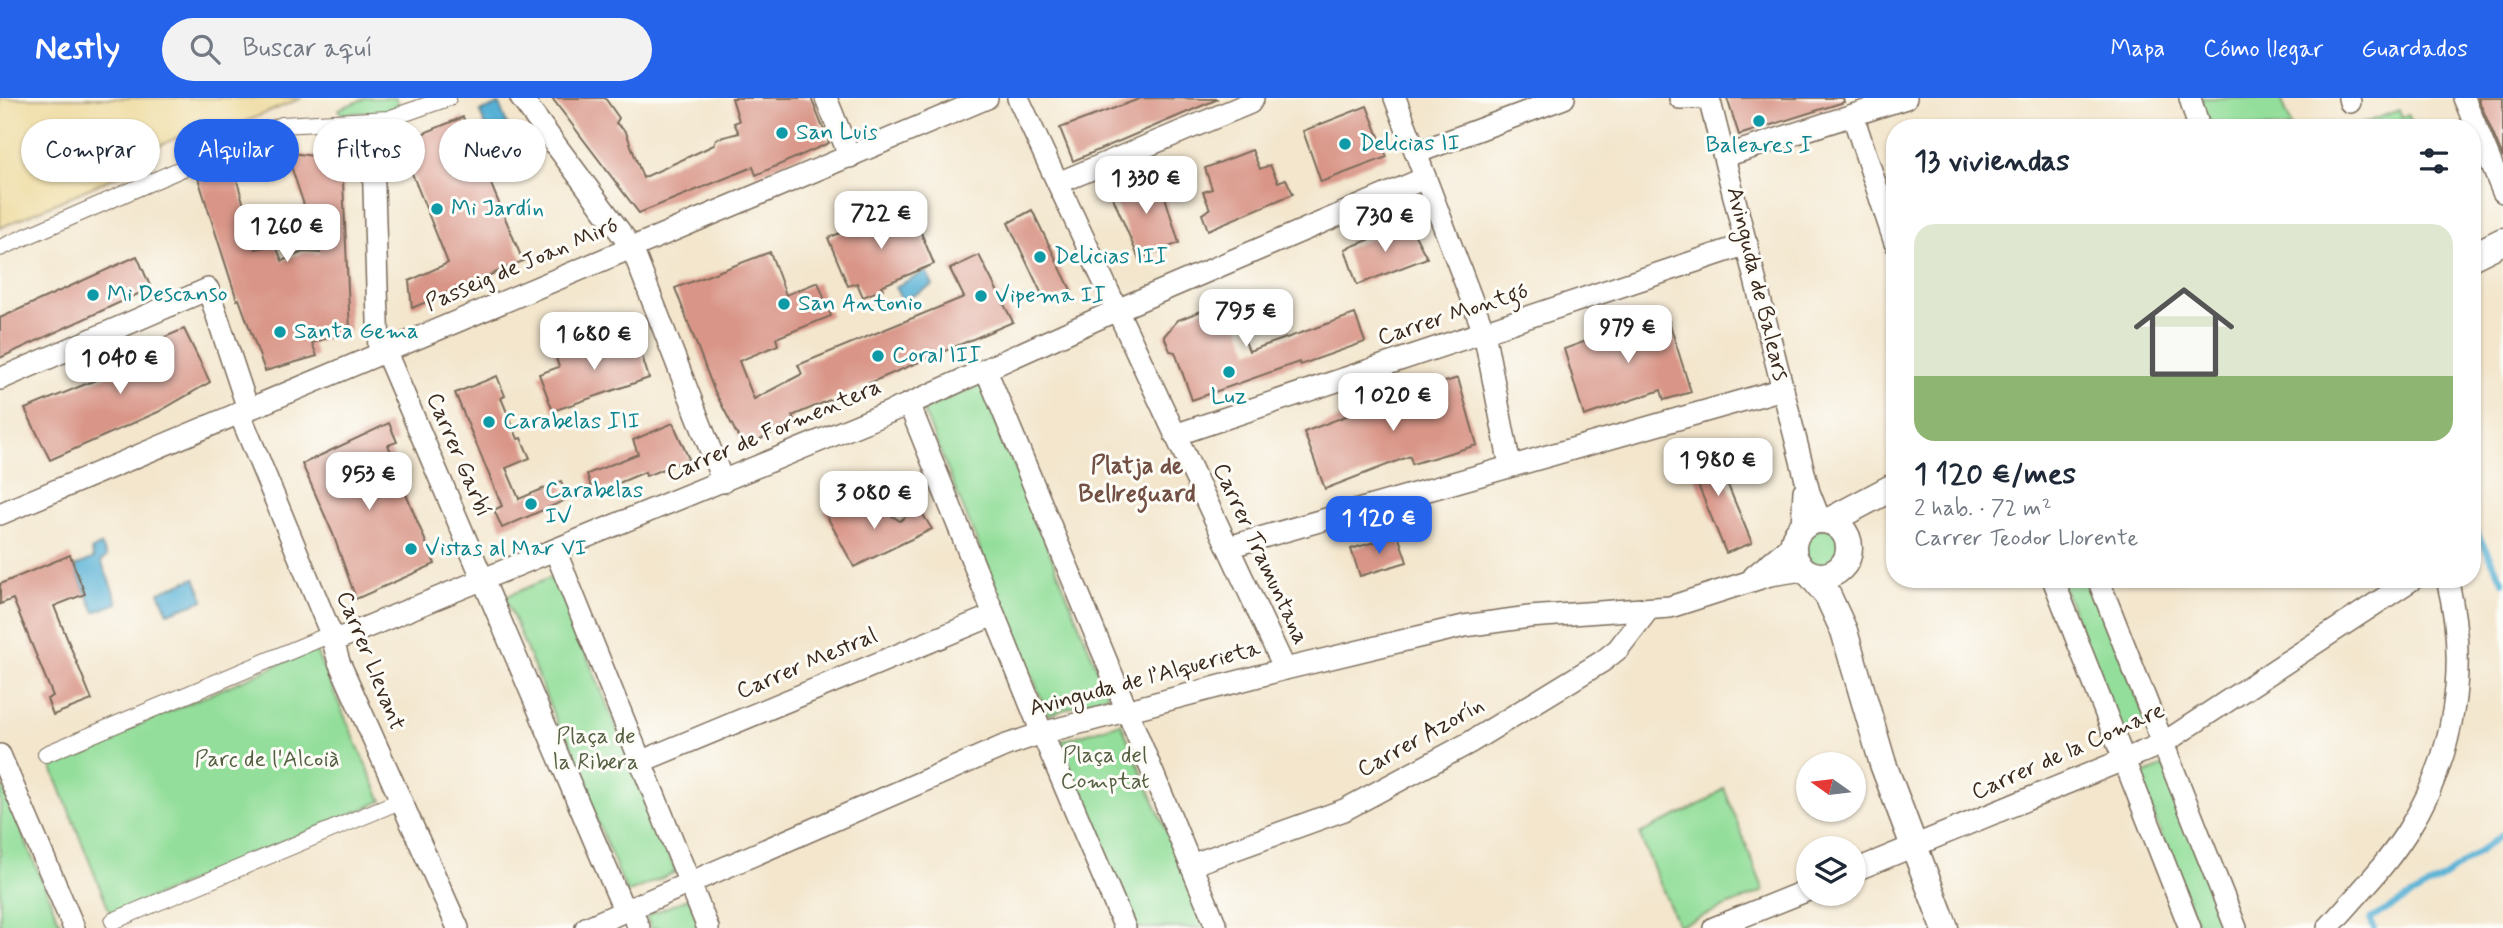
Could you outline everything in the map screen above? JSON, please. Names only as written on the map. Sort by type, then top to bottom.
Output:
[{"type":"street","points":[[381,119],[402,116],[448,98]]},
{"type":"street","points":[[521,98],[632,248],[723,482]]},
{"type":"street","points":[[826,98],[850,157]]},
{"type":"street","name":"Passeig de Joan Miró","points":[[0,514],[987,98]]},
{"type":"street","name":"Carrer Tramuntana","points":[[1018,98],[1285,669]]},
{"type":"street","points":[[1058,183],[1250,103],[1253,98]]},
{"type":"street","points":[[1395,98],[1484,332],[1510,466]]},
{"type":"street","points":[[1416,153],[1564,98]]},
{"type":"street","points":[[1680,98],[1709,98]]},
{"type":"street","name":"Avinguda de Balears","points":[[1709,98],[1822,536]]},
{"type":"street","points":[[1725,156],[1906,98]]},
{"type":"street","points":[[2190,98],[2196,119]]},
{"type":"street","points":[[2464,98],[2473,119]]},
{"type":"street","points":[[1853,116],[1886,216]]},
{"type":"street","points":[[0,248],[282,125],[313,123]]},
{"type":"street","points":[[2481,139],[2503,192]]},
{"type":"street","name":"Carrer de Formentera","points":[[332,638],[482,580],[909,404],[1117,310],[1425,178]]},
{"type":"street","points":[[374,182],[382,351]]},
{"type":"street","points":[[2481,252],[2503,241]]},
{"type":"street","name":"Carrer Montgó","points":[[1175,435],[1747,244]]},
{"type":"street","name":"Carrer Llevant","points":[[0,379],[208,289],[244,410],[339,662],[458,928]]},
{"type":"street","name":"Carrer Garbí","points":[[382,351],[482,580]]},
{"type":"street","points":[[986,370],[1217,928]]},
{"type":"street","points":[[1228,547],[1783,389]]},
{"type":"street","points":[[909,404],[1042,733],[1125,928]]},
{"type":"street","points":[[1886,492],[1793,554],[1828,596],[1844,631],[1864,708],[1945,928]]},
{"type":"street","points":[[1747,582],[1807,573],[1830,575],[1822,536]]},
{"type":"street","points":[[1747,582],[1822,536]]},
{"type":"street","points":[[1822,536],[1841,590],[1844,631]]},
{"type":"street","points":[[555,550],[708,928]]},
{"type":"street","points":[[482,580],[627,909],[639,928]]},
{"type":"street","name":"Avinguda de l’Alquerieta","points":[[586,928],[1004,746],[1042,733],[1285,669],[1479,623],[1648,610],[1710,596],[1747,582]]},
{"type":"street","points":[[2057,588],[2190,928]]},
{"type":"street","points":[[2101,588],[2236,928]]},
{"type":"street","name":"Carrer de la Comare","points":[[1866,867],[2162,744],[2399,588]]},
{"type":"street","points":[[2328,928],[2406,834],[2442,760],[2451,727],[2458,654],[2448,588]]},
{"type":"street","name":"Carrer Azorín","points":[[1191,865],[1339,813],[1469,743],[1603,661],[1630,635],[1648,610]]},
{"type":"street","name":"Carrer Mestral","points":[[640,762],[994,615]]},
{"type":"street","points":[[46,754],[332,638]]},
{"type":"street","points":[[0,755],[74,928]]},
{"type":"street","points":[[113,921],[402,800]]},
{"type":"street","points":[[1714,928],[1796,895]]},
{"type":"green space","points":[[366,98],[396,98],[401,110],[341,114],[339,109]]},
{"type":"green space","points":[[2201,98],[2281,98],[2289,119],[2208,119]]},
{"type":"green space","points":[[2399,110],[2402,117],[2408,114],[2410,119],[2375,119]]},
{"type":"green space","points":[[981,384],[1108,695],[1048,715],[923,410]]},
{"type":"green space","points":[[1822,528],[1835,534],[1841,547],[1835,560],[1822,566],[1809,560],[1803,547],[1809,534]]},
{"type":"green space","name":"Plaça de la Ribera","points":[[554,576],[676,872],[627,893],[505,597]]},
{"type":"green space","points":[[2064,588],[2095,588],[2147,722],[2122,732]]},
{"type":"green space","name":"Parc de l'Alcoià","points":[[315,649],[382,801],[111,915],[50,763]]},
{"type":"green space","name":"Plaça del Comptat","points":[[1121,723],[1207,928],[1136,928],[1058,742]]},
{"type":"green space","points":[[2164,766],[2229,928],[2199,928],[2138,777]]},
{"type":"green space","points":[[0,781],[62,928],[0,928]]},
{"type":"green space","points":[[1724,788],[1764,891],[1678,926],[1639,834],[1705,802]]},
{"type":"green space","points":[[689,898],[701,928],[651,928],[646,916]]},
{"type":"sand","points":[[0,98],[302,98],[251,119],[174,119],[174,139],[160,145],[160,119],[21,119],[21,182],[103,182],[0,228]]},
{"type":"water","points":[[499,104],[505,119],[483,119],[480,112]]},
{"type":"water","points":[[926,271],[933,285],[902,301],[895,287]]},
{"type":"water","points":[[101,545],[107,557],[101,561],[118,603],[95,612],[74,567],[94,558],[91,550]]},
{"type":"water","points":[[195,578],[204,600],[168,613],[159,592]]},
{"type":"building","points":[[552,98],[605,98],[619,118],[616,123],[626,132],[643,178],[714,145],[716,139],[739,133],[734,123],[739,121],[732,98],[811,98],[829,143],[756,175],[753,167],[639,213]]},
{"type":"building","points":[[1142,98],[1218,99],[1073,161],[1060,128]]},
{"type":"building","name":"Baleares I","points":[[1727,98],[1843,98],[1844,102],[1739,135]]},
{"type":"building","points":[[2478,98],[2503,98],[2503,158]]},
{"type":"building","name":"Delicias II","points":[[1367,106],[1387,157],[1321,182],[1303,131]]},
{"type":"building","points":[[439,127],[439,182],[490,182],[523,261],[412,308],[409,281],[448,263],[415,182],[425,182],[425,133]]},
{"type":"building","points":[[1252,150],[1260,169],[1270,165],[1278,182],[1286,179],[1293,194],[1208,230],[1202,214],[1210,209],[1203,192],[1212,189],[1205,168]]},
{"type":"building","points":[[299,154],[313,156],[313,182],[343,182],[350,331],[312,343],[317,356],[265,371],[239,299],[237,300],[199,182],[237,182],[256,249],[275,244],[282,261],[303,252],[320,253],[296,182],[299,182]]},
{"type":"building","points":[[1158,174],[1179,243],[1139,259],[1111,193]]},
{"type":"building","points":[[909,204],[934,264],[881,286],[883,289],[863,297],[857,283],[848,286],[828,238]]},
{"type":"building","name":"Delicias III","points":[[1032,210],[1072,292],[1046,303],[1008,223]]},
{"type":"building","points":[[1409,224],[1427,258],[1357,285],[1345,249]]},
{"type":"building","points":[[770,252],[786,295],[818,282],[831,316],[776,338],[778,345],[739,361],[754,399],[802,374],[798,365],[964,297],[950,269],[979,255],[1013,322],[792,416],[795,421],[744,448],[714,390],[675,288]]},
{"type":"building","name":"Mi Descanso","points":[[137,256],[151,288],[0,358],[0,318]]},
{"type":"building","points":[[1229,300],[1249,351],[1355,314],[1365,342],[1192,400],[1175,352],[1170,351],[1164,336],[1178,320]]},
{"type":"building","points":[[1666,312],[1691,392],[1664,400],[1661,390],[1584,416],[1564,349]]},
{"type":"building","points":[[184,329],[210,382],[158,412],[50,460],[25,409],[142,361],[136,349]]},
{"type":"building","points":[[635,334],[649,378],[553,411],[539,374],[559,367],[554,352],[577,346],[579,352]]},
{"type":"building","name":"Carabelas III","points":[[497,376],[505,396],[501,398],[518,439],[521,438],[530,458],[506,468],[519,499],[561,481],[568,499],[502,528],[494,510],[502,506],[455,393]]},
{"type":"building","points":[[1458,378],[1477,445],[1412,464],[1410,456],[1325,489],[1304,432],[1393,398]]},
{"type":"building","points":[[389,423],[397,442],[388,445],[435,564],[356,599],[333,534],[302,464]]},
{"type":"building","points":[[673,423],[689,459],[646,476],[645,472],[593,494],[587,474],[638,454],[633,440]]},
{"type":"building","points":[[1710,442],[1752,543],[1726,553],[1685,453]]},
{"type":"building","points":[[862,505],[881,509],[900,521],[918,507],[932,529],[854,567],[824,511]]},
{"type":"building","points":[[1398,535],[1407,562],[1360,576],[1351,549]]},
{"type":"building","points":[[70,555],[85,594],[54,606],[92,700],[53,715],[47,699],[53,696],[13,599],[0,604],[0,584]]},
{"type":"waterway","points":[[2481,540],[2503,582]]},
{"type":"waterway","points":[[2374,928],[2370,919],[2443,878],[2503,834]]},
{"type":"place","name":"Baleares I","points":[[1759,121]]},
{"type":"place","name":"San Luis","points":[[782,133]]},
{"type":"place","name":"Delicias II","points":[[1345,144]]},
{"type":"place","name":"Mi Jardín","points":[[437,209]]},
{"type":"place","name":"Delicias III","points":[[1040,257]]},
{"type":"place","name":"Mi Descanso","points":[[93,295]]},
{"type":"place","name":"Vipema II","points":[[981,296]]},
{"type":"place","name":"San Antonio","points":[[784,304]]},
{"type":"place","name":"Santa Gema","points":[[280,332]]},
{"type":"place","name":"Coral III","points":[[878,356]]},
{"type":"place","name":"Luz","points":[[1229,372]]},
{"type":"place","name":"Carabelas III","points":[[489,422]]},
{"type":"place","name":"Carabelas IV","points":[[531,504]]},
{"type":"place","name":"Vistas al Mar VI","points":[[411,549]]},
{"type":"district","name":"Platja de Bellreguard","points":[[1137,480]]}]
